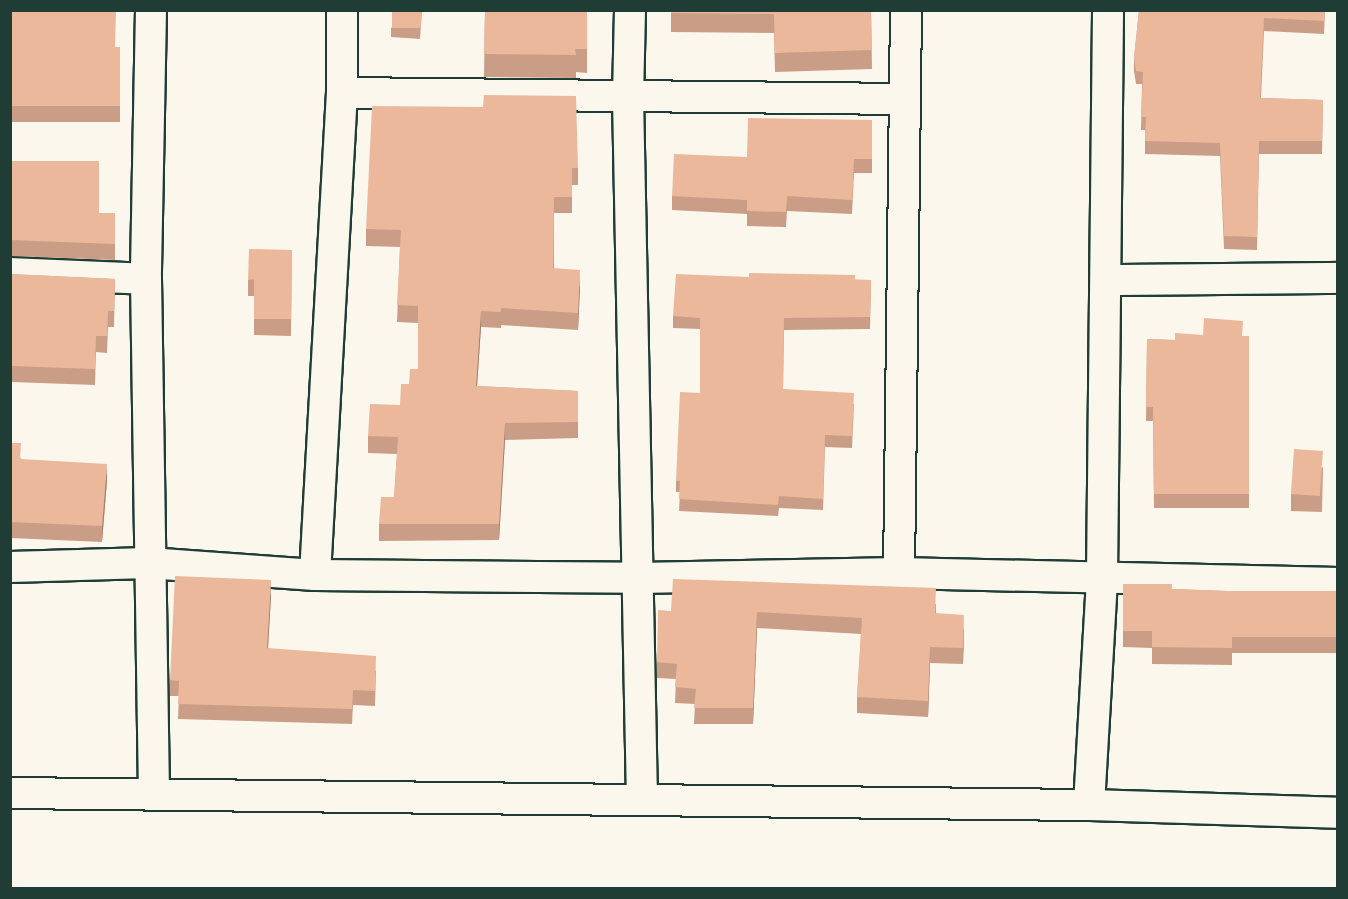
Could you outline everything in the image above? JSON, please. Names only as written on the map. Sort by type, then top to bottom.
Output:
[{"type":"street","points":[[151,10],[146,279],[148,564],[154,793]]},
{"type":"street","points":[[315,575],[342,93],[342,10]]},
{"type":"street","points":[[630,10],[628,97],[642,800]]},
{"type":"street","points":[[899,573],[906,10]]},
{"type":"street","points":[[1089,805],[1102,577],[1108,279],[1108,10]]},
{"type":"street","points":[[342,93],[905,99]]},
{"type":"street","points":[[10,273],[146,279]]},
{"type":"street","points":[[1108,279],[1338,278]]},
{"type":"street","points":[[10,567],[148,564],[315,575],[638,578],[899,573],[1338,583]]},
{"type":"street","points":[[10,793],[1089,805],[1338,813]]},
{"type":"building","points":[[10,10],[116,10],[115,47],[120,47],[120,106],[12,106],[12,161],[99,161],[99,213],[115,213],[115,244],[10,240]]},
{"type":"building","points":[[392,10],[421,10],[421,28],[392,28]]},
{"type":"building","points":[[485,10],[587,10],[587,49],[575,49],[576,55],[484,54]]},
{"type":"building","points":[[671,10],[871,10],[872,50],[775,53],[774,14],[671,13]]},
{"type":"building","points":[[1139,10],[1325,10],[1324,21],[1264,18],[1260,98],[1323,100],[1322,141],[1259,141],[1257,237],[1224,236],[1220,143],[1145,141],[1146,117],[1141,117],[1143,72],[1136,71],[1134,58]]},
{"type":"building","points":[[484,95],[576,96],[578,168],[572,168],[572,197],[554,197],[553,268],[580,270],[578,313],[501,308],[501,312],[481,311],[476,386],[578,391],[578,422],[505,423],[499,524],[379,524],[381,497],[394,497],[398,437],[368,436],[370,404],[400,405],[401,384],[409,384],[410,369],[418,369],[418,306],[397,305],[401,230],[366,229],[372,106],[483,107]]},
{"type":"building","points":[[748,118],[872,120],[872,159],[854,159],[852,200],[787,196],[786,212],[747,211],[747,200],[672,196],[674,154],[747,157]]},
{"type":"building","points":[[249,249],[292,250],[291,319],[254,319],[254,279],[248,280]]},
{"type":"building","points":[[749,273],[855,275],[855,280],[871,280],[870,317],[784,318],[783,389],[854,393],[852,436],[825,435],[823,499],[779,496],[778,505],[679,499],[680,481],[676,481],[680,392],[700,393],[700,318],[673,316],[676,274],[749,277]]},
{"type":"building","points":[[10,274],[115,279],[114,311],[108,311],[107,336],[96,336],[95,369],[12,366],[10,376]]},
{"type":"building","points":[[1204,318],[1243,321],[1242,336],[1249,336],[1249,494],[1154,494],[1153,407],[1146,407],[1147,339],[1175,340],[1175,333],[1203,335]]},
{"type":"building","points":[[10,443],[21,443],[20,459],[107,464],[102,526],[10,522]]},
{"type":"building","points":[[1294,449],[1323,451],[1320,496],[1291,494]]},
{"type":"building","points":[[175,576],[271,580],[267,648],[376,656],[375,691],[353,690],[352,709],[178,704],[179,681],[170,680]]},
{"type":"building","points":[[673,579],[936,588],[935,613],[964,615],[963,648],[930,647],[928,701],[857,697],[862,618],[757,612],[753,708],[694,708],[696,689],[675,687],[677,664],[657,662],[658,610],[671,611]]},
{"type":"building","points":[[1123,584],[1172,584],[1172,589],[1227,591],[1338,591],[1338,637],[1232,637],[1232,648],[1152,647],[1152,631],[1123,631]]}]
